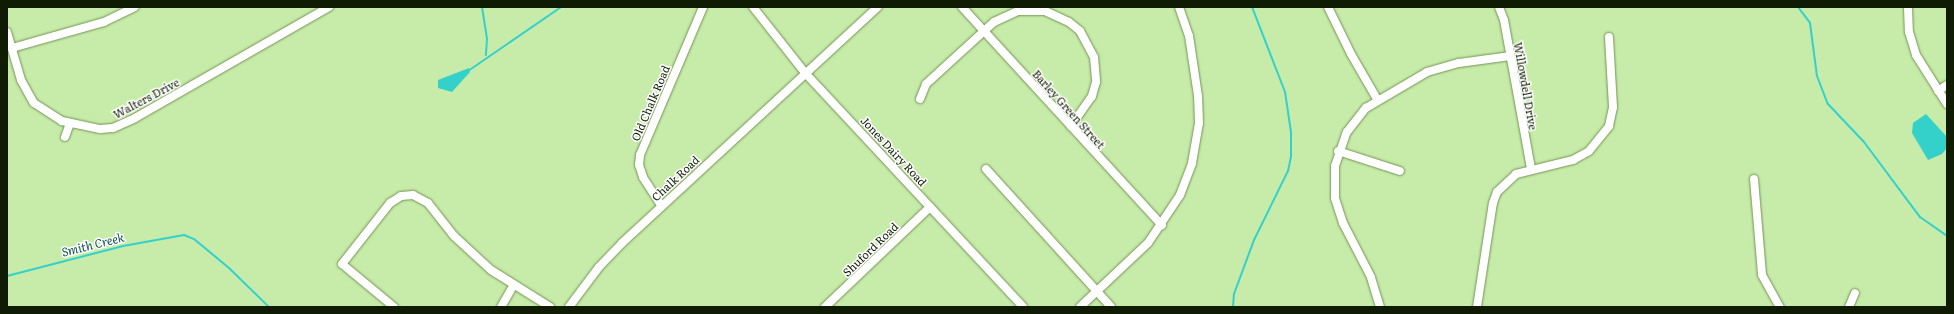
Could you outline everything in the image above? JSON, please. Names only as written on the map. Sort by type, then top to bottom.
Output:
[{"type":"street","points":[[117,7],[120,16]]},
{"type":"street","points":[[12,48],[120,16],[135,7]]},
{"type":"street","name":"Walters Drive","points":[[7,32],[21,80],[30,97],[49,115],[70,123],[100,129],[124,124],[330,7]]},
{"type":"street","name":"Old Chalk Road","points":[[661,205],[643,177],[639,165],[640,155],[703,7]]},
{"type":"street","name":"Jones Dairy Road","points":[[753,7],[806,74],[1023,307]]},
{"type":"street","name":"Chalk Road","points":[[569,307],[599,267],[661,205],[878,7]]},
{"type":"street","name":"Barley Green Street","points":[[962,7],[1162,225]]},
{"type":"street","points":[[1080,307],[1134,259],[1162,225],[1180,195],[1192,163],[1199,123],[1194,57],[1179,7]]},
{"type":"street","points":[[1328,7],[1351,54],[1377,100]]},
{"type":"street","name":"Willowdell Drive","points":[[1499,7],[1511,56],[1517,106],[1531,169]]},
{"type":"street","points":[[1908,7],[1909,32],[1916,55],[1947,104]]},
{"type":"street","points":[[920,99],[926,84],[984,31],[1004,16],[1032,10],[1055,14],[1080,31],[1094,57],[1096,82],[1086,108],[1071,126]]},
{"type":"street","points":[[1477,307],[1493,203],[1506,182],[1516,174],[1578,157],[1592,148],[1610,126],[1614,107],[1609,37]]},
{"type":"street","points":[[1380,307],[1371,277],[1338,210],[1334,181],[1338,151],[1352,124],[1377,100],[1441,67],[1511,56]]},
{"type":"street","points":[[1938,91],[1947,85]]},
{"type":"street","points":[[65,137],[70,123]]},
{"type":"street","points":[[1338,151],[1400,171]]},
{"type":"street","points":[[986,169],[1111,307]]},
{"type":"street","points":[[1754,179],[1762,275],[1780,307]]},
{"type":"street","points":[[394,307],[342,264],[390,203],[401,196],[413,195],[421,197],[472,255],[513,286],[550,307]]},
{"type":"street","name":"Shuford Road","points":[[825,307],[930,207]]},
{"type":"street","points":[[501,307],[513,286]]},
{"type":"street","points":[[1849,307],[1855,293]]},
{"type":"water","points":[[469,68],[470,72],[452,92],[438,88],[438,80]]},
{"type":"water","points":[[1926,114],[1947,137],[1947,148],[1942,154],[1928,160],[1912,133],[1913,123]]},
{"type":"waterway","name":"Smith Creek","points":[[482,7],[487,39],[486,55]]},
{"type":"waterway","points":[[468,71],[561,7]]},
{"type":"waterway","points":[[1233,307],[1234,294],[1254,240],[1288,171],[1291,157],[1291,132],[1285,92],[1252,7]]},
{"type":"waterway","points":[[1798,7],[1810,23],[1817,76],[1828,104],[1864,142],[1920,217],[1947,236]]},
{"type":"waterway","name":"Smith Creek","points":[[7,276],[123,246],[184,235],[194,239],[229,268],[269,307]]}]
